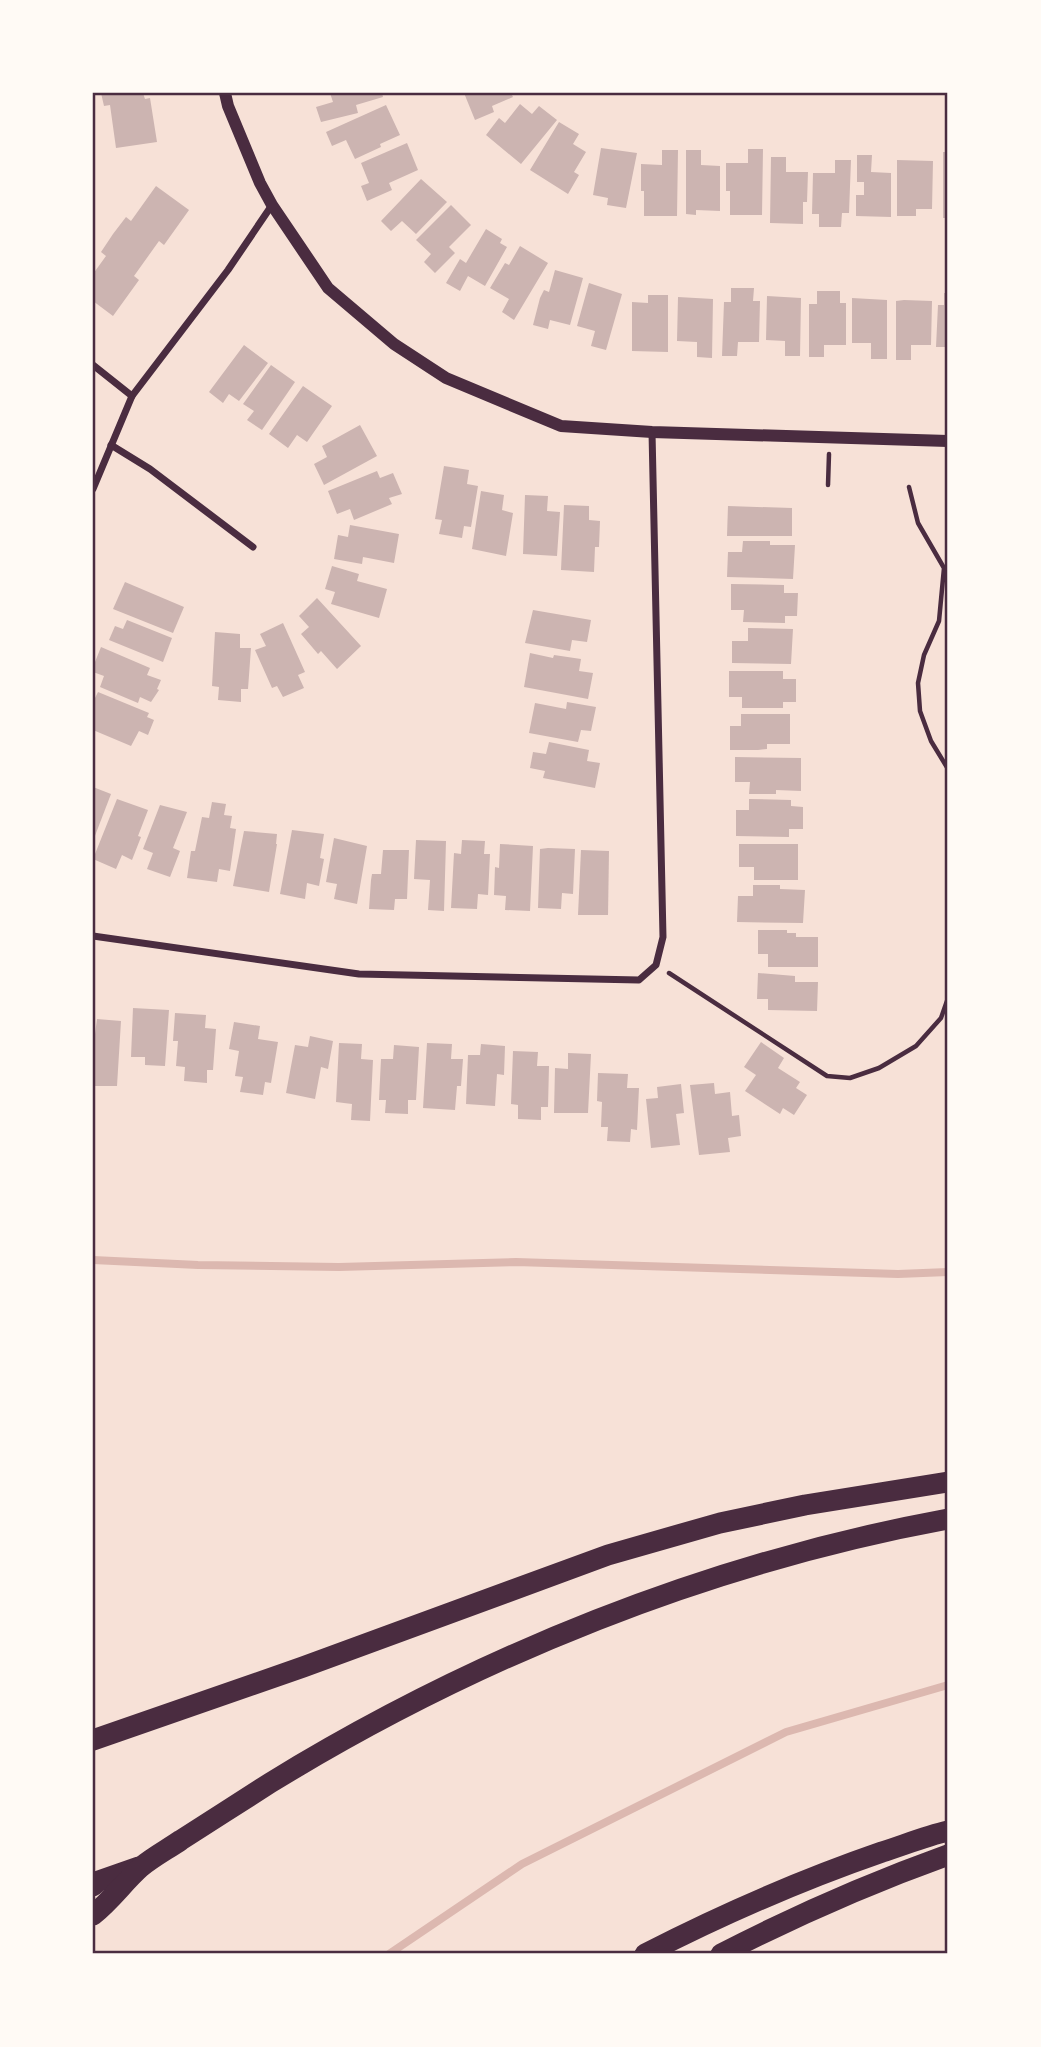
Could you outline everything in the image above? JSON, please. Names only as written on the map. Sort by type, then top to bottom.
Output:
[{"type":"highway","points":[[93,1740],[303,1667],[608,1555],[720,1523],[805,1505],[948,1482]]},
{"type":"highway","points":[[93,1886],[99,1881],[141,1867],[316,1756],[464,1676],[536,1644],[709,1579],[817,1548],[893,1529],[948,1519]]},
{"type":"highway","points":[[645,1954],[791,1886],[948,1831]]},
{"type":"highway","points":[[721,1954],[883,1878],[948,1855]]},
{"type":"highway","points":[[93,1915],[111,1902],[141,1867]]},
{"type":"street","points":[[225,93],[260,183],[328,288],[394,344],[446,378],[561,426],[652,432],[948,441]]},
{"type":"street","points":[[93,489],[132,396],[228,270],[272,205]]},
{"type":"street","points":[[93,365],[132,396]]},
{"type":"street","points":[[93,936],[359,974],[639,980],[656,965],[663,937],[652,432]]},
{"type":"street","points":[[111,444],[253,547]]},
{"type":"path","points":[[828,485],[829,438]]},
{"type":"path","points":[[909,487],[918,523],[948,573]]},
{"type":"path","points":[[944,569],[939,621],[924,655],[918,683],[920,711],[931,741],[948,769]]},
{"type":"path","points":[[656,965],[827,1076],[850,1078],[869,1072],[916,1046],[941,1018],[948,998]]},
{"type":"building","points":[[101,93],[143,93],[145,99],[150,98],[157,142],[116,148],[110,105],[104,106]]},
{"type":"building","points":[[330,93],[382,93],[383,97],[356,105],[358,113],[321,122],[316,107],[333,102]]},
{"type":"building","points":[[464,93],[511,93],[513,97],[492,106],[494,112],[475,120]]},
{"type":"building","points":[[520,104],[532,114],[539,106],[557,120],[521,164],[486,135],[499,118],[505,123]]},
{"type":"building","points":[[386,105],[400,135],[355,159],[346,140],[332,146],[326,132]]},
{"type":"building","points":[[559,122],[579,134],[573,144],[586,152],[574,172],[579,175],[568,194],[530,170]]},
{"type":"building","points":[[407,143],[418,170],[389,183],[392,190],[367,201],[361,186],[369,183],[361,163]]},
{"type":"building","points":[[601,148],[637,153],[626,208],[607,205],[608,198],[593,195]]},
{"type":"building","points":[[748,149],[763,149],[762,215],[730,215],[730,191],[726,191],[726,163],[748,163]]},
{"type":"building","points":[[662,150],[678,150],[677,216],[644,216],[641,164],[662,165]]},
{"type":"building","points":[[686,150],[701,150],[701,165],[720,166],[720,211],[696,210],[696,215],[686,214]]},
{"type":"building","points":[[943,152],[948,152],[948,218],[943,218]]},
{"type":"building","points":[[857,155],[872,155],[871,172],[891,173],[891,217],[856,216],[856,195],[864,195],[864,182],[857,182]]},
{"type":"building","points":[[771,157],[786,157],[786,172],[808,172],[807,202],[803,202],[803,224],[770,223]]},
{"type":"building","points":[[835,160],[851,160],[849,213],[842,213],[841,227],[819,227],[819,214],[812,214],[813,173],[835,173]]},
{"type":"building","points":[[897,160],[933,161],[932,209],[916,209],[916,216],[897,216]]},
{"type":"building","points":[[421,179],[447,202],[416,234],[402,221],[391,231],[381,221]]},
{"type":"building","points":[[156,186],[189,210],[164,245],[159,241],[134,276],[139,280],[113,316],[93,301],[93,274],[106,256],[101,252],[113,234],[126,217],[131,221]]},
{"type":"building","points":[[451,205],[471,225],[449,247],[455,253],[435,273],[424,262],[431,254],[416,240]]},
{"type":"building","points":[[486,229],[502,239],[500,243],[507,247],[485,286],[468,276],[460,291],[446,283],[460,259],[466,263]]},
{"type":"building","points":[[520,246],[548,263],[514,320],[502,312],[509,299],[490,288],[505,263],[509,265]]},
{"type":"building","points":[[555,270],[583,278],[570,325],[550,320],[548,329],[533,325],[540,298],[544,290],[549,292]]},
{"type":"building","points":[[589,283],[622,294],[606,350],[591,346],[595,331],[577,326]]},
{"type":"building","points":[[731,288],[754,288],[753,301],[760,301],[759,342],[738,342],[737,356],[722,356],[724,302],[731,302]]},
{"type":"building","points":[[817,291],[840,291],[840,303],[846,303],[846,345],[824,345],[824,357],[809,357],[809,304],[817,304]]},
{"type":"building","points":[[944,293],[948,293],[948,347],[936,347],[938,305],[944,305]]},
{"type":"building","points":[[648,295],[668,295],[668,352],[632,351],[632,302],[648,303]]},
{"type":"building","points":[[767,296],[801,298],[800,356],[785,356],[785,341],[766,340]]},
{"type":"building","points":[[678,297],[713,299],[712,358],[697,357],[697,342],[677,341]]},
{"type":"building","points":[[852,298],[887,300],[887,359],[871,359],[871,343],[852,343]]},
{"type":"building","points":[[896,301],[932,301],[931,345],[911,345],[911,360],[896,360]]},
{"type":"building","points":[[244,345],[268,363],[239,401],[229,394],[223,403],[209,392]]},
{"type":"building","points":[[271,365],[295,382],[262,430],[247,420],[254,411],[243,404]]},
{"type":"building","points":[[303,386],[332,406],[307,442],[297,435],[288,448],[269,434]]},
{"type":"building","points":[[360,425],[377,456],[324,485],[314,464],[327,457],[322,446]]},
{"type":"building","points":[[444,466],[469,470],[467,484],[478,486],[471,527],[464,526],[462,538],[439,534],[442,520],[435,519]]},
{"type":"building","points":[[377,471],[380,478],[393,473],[402,494],[389,498],[392,504],[354,520],[350,509],[337,514],[328,491]]},
{"type":"building","points":[[481,491],[504,495],[502,510],[513,513],[506,556],[472,549]]},
{"type":"building","points":[[525,495],[548,496],[547,511],[560,512],[557,556],[523,554]]},
{"type":"building","points":[[564,505],[589,506],[589,520],[600,521],[594,572],[561,570]]},
{"type":"building","points":[[728,506],[792,508],[792,536],[727,536]]},
{"type":"building","points":[[350,525],[399,534],[394,563],[363,557],[362,564],[334,559],[338,535],[348,537]]},
{"type":"building","points":[[743,541],[795,545],[793,579],[727,577],[728,552],[742,552]]},
{"type":"building","points":[[332,566],[359,574],[357,581],[387,589],[379,618],[331,604],[335,592],[325,589]]},
{"type":"building","points":[[125,582],[184,607],[173,633],[113,609]]},
{"type":"building","points":[[731,584],[784,585],[784,593],[798,593],[797,616],[785,616],[785,623],[743,622],[744,610],[731,610]]},
{"type":"building","points":[[317,598],[361,646],[337,669],[321,651],[318,654],[301,634],[309,627],[299,616]]},
{"type":"building","points":[[533,610],[591,620],[587,642],[572,640],[570,651],[525,643]]},
{"type":"building","points":[[127,620],[172,638],[163,662],[109,640],[115,626],[123,629]]},
{"type":"building","points":[[283,623],[305,672],[298,675],[304,688],[283,697],[277,686],[272,688],[255,650],[266,646],[260,634]]},
{"type":"building","points":[[748,628],[793,629],[791,664],[732,663],[732,641],[748,641]]},
{"type":"building","points":[[215,632],[240,634],[240,648],[251,648],[248,689],[241,689],[241,702],[218,700],[219,687],[212,686]]},
{"type":"building","points":[[101,647],[150,668],[147,675],[161,680],[157,689],[159,690],[151,702],[140,697],[138,703],[100,687],[104,676],[93,672],[93,667]]},
{"type":"building","points":[[530,653],[553,658],[554,655],[581,659],[579,671],[593,673],[588,699],[524,687]]},
{"type":"building","points":[[729,671],[783,671],[783,679],[796,679],[796,702],[783,702],[783,708],[742,708],[742,697],[729,697]]},
{"type":"building","points":[[98,692],[149,713],[147,717],[154,720],[148,735],[139,731],[131,746],[93,730],[93,702]]},
{"type":"building","points":[[567,702],[596,707],[591,731],[581,730],[578,742],[529,733],[535,703],[566,709]]},
{"type":"building","points":[[741,714],[790,714],[790,744],[767,744],[767,749],[758,750],[730,750],[730,726],[741,726]]},
{"type":"building","points":[[549,742],[589,750],[587,761],[600,763],[595,788],[543,778],[545,771],[530,768],[533,752],[546,754]]},
{"type":"building","points":[[735,757],[801,758],[801,791],[776,790],[776,794],[749,794],[750,782],[735,782]]},
{"type":"building","points":[[93,787],[111,794],[93,841]]},
{"type":"building","points":[[117,799],[148,810],[132,860],[122,855],[116,869],[93,859]]},
{"type":"building","points":[[749,799],[791,800],[791,806],[803,807],[803,829],[789,829],[789,837],[736,836],[736,810],[749,810]]},
{"type":"building","points":[[212,802],[226,804],[224,815],[232,816],[230,828],[236,829],[230,871],[219,869],[217,882],[187,878],[191,851],[195,851],[202,817],[209,818]]},
{"type":"building","points":[[160,805],[187,812],[173,848],[180,851],[170,877],[147,869],[153,853],[143,849]]},
{"type":"building","points":[[292,830],[324,834],[320,858],[324,859],[319,886],[307,883],[305,899],[280,894]]},
{"type":"building","points":[[244,831],[277,834],[269,892],[233,886]]},
{"type":"building","points":[[334,838],[367,846],[357,904],[334,899],[337,884],[326,882]]},
{"type":"building","points":[[416,840],[446,841],[444,911],[428,910],[430,880],[414,879]]},
{"type":"building","points":[[462,840],[485,841],[484,854],[490,854],[488,895],[478,894],[477,909],[451,908],[454,853],[461,854]]},
{"type":"building","points":[[500,844],[533,846],[530,911],[505,910],[506,896],[494,895],[495,867],[499,868]]},
{"type":"building","points":[[739,844],[798,844],[798,880],[754,880],[754,867],[739,867]]},
{"type":"building","points":[[540,849],[575,849],[573,894],[562,893],[561,909],[538,908]]},
{"type":"building","points":[[383,850],[409,850],[407,899],[395,899],[394,910],[369,909],[372,874],[381,874]]},
{"type":"building","points":[[581,850],[609,851],[608,915],[578,915]]},
{"type":"building","points":[[753,885],[780,885],[780,889],[805,890],[803,923],[737,922],[738,896],[753,896]]},
{"type":"building","points":[[758,930],[787,930],[787,933],[796,933],[796,937],[818,937],[818,967],[768,967],[768,954],[758,954]]},
{"type":"building","points":[[758,973],[795,976],[795,982],[818,982],[817,1011],[768,1010],[768,999],[757,999]]},
{"type":"building","points":[[133,1008],[169,1010],[165,1066],[145,1065],[145,1057],[131,1057]]},
{"type":"building","points":[[175,1013],[206,1015],[205,1028],[216,1029],[213,1070],[207,1070],[207,1083],[184,1081],[185,1067],[176,1066],[178,1041],[173,1041]]},
{"type":"building","points":[[97,1019],[121,1021],[117,1086],[93,1086],[93,1034]]},
{"type":"building","points":[[234,1022],[260,1026],[258,1039],[278,1042],[271,1083],[265,1082],[263,1095],[240,1092],[243,1077],[235,1076],[239,1051],[229,1049]]},
{"type":"building","points":[[310,1036],[333,1041],[328,1069],[321,1067],[315,1099],[286,1093],[295,1045],[308,1047]]},
{"type":"building","points":[[761,1042],[784,1058],[778,1068],[800,1082],[796,1088],[807,1095],[794,1115],[783,1108],[780,1114],[745,1091],[756,1075],[744,1067]]},
{"type":"building","points":[[339,1043],[362,1044],[361,1059],[373,1060],[370,1121],[351,1120],[352,1104],[336,1102]]},
{"type":"building","points":[[427,1043],[452,1044],[451,1059],[463,1059],[461,1086],[457,1086],[455,1110],[423,1108]]},
{"type":"building","points":[[481,1044],[505,1046],[504,1075],[497,1074],[495,1106],[466,1104],[468,1055],[480,1055]]},
{"type":"building","points":[[394,1045],[419,1047],[416,1100],[408,1100],[408,1114],[385,1113],[386,1100],[379,1100],[381,1059],[393,1059]]},
{"type":"building","points":[[513,1051],[538,1052],[537,1066],[549,1066],[548,1107],[541,1107],[541,1120],[518,1119],[518,1105],[511,1104]]},
{"type":"building","points":[[568,1053],[591,1054],[588,1113],[554,1113],[555,1068],[568,1069]]},
{"type":"building","points":[[598,1073],[628,1074],[627,1088],[639,1088],[637,1130],[631,1129],[630,1142],[607,1141],[608,1127],[601,1127],[602,1102],[597,1101]]},
{"type":"building","points":[[714,1083],[715,1094],[730,1092],[732,1116],[739,1115],[741,1136],[728,1138],[730,1152],[699,1155],[690,1085]]},
{"type":"building","points":[[681,1084],[684,1113],[676,1114],[680,1145],[651,1148],[646,1099],[658,1098],[657,1087]]},
{"type":"waterway","points":[[93,1260],[339,1267],[516,1262],[898,1274],[948,1272]]},
{"type":"waterway","points":[[389,1954],[522,1864],[786,1732],[948,1685]]}]
